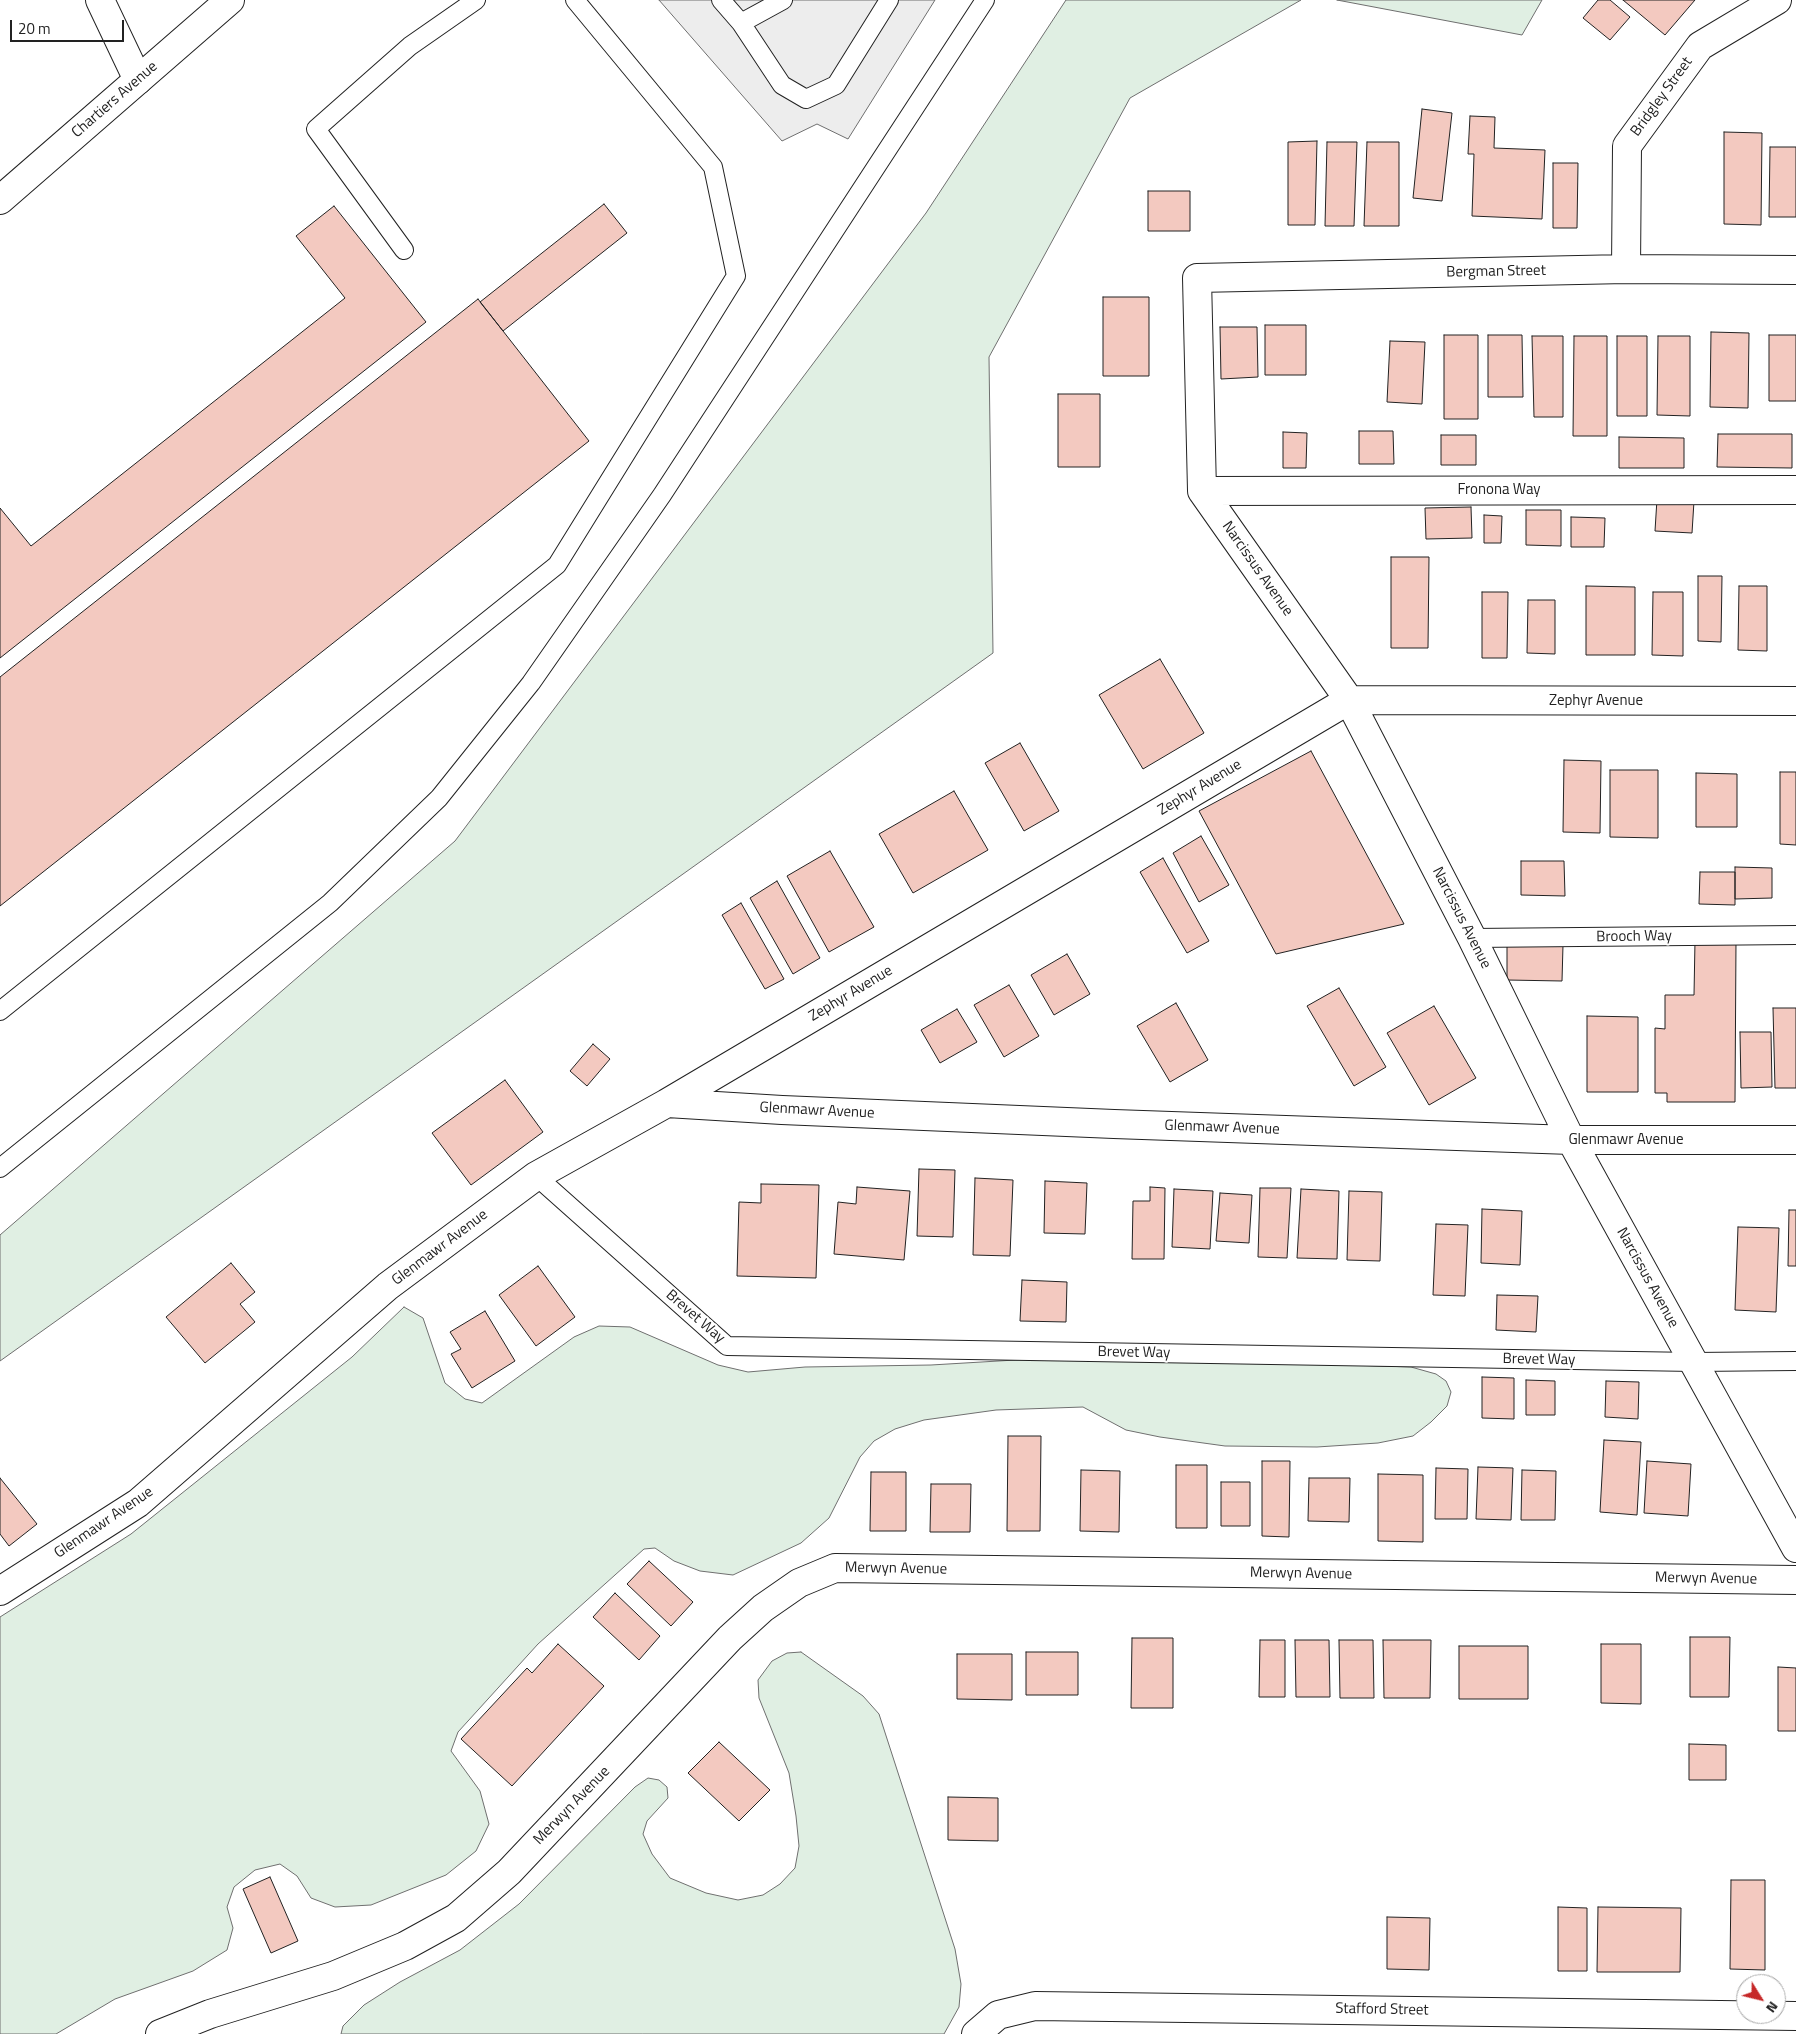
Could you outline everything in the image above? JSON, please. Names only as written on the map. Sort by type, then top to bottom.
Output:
[{"type":"street","points":[[100,0],[138,80]]},
{"type":"street","name":"Chartiers Avenue","points":[[0,200],[230,0]]},
{"type":"street","name":"Bridgley Street","points":[[1626,269],[1627,146],[1700,46],[1777,0]]},
{"type":"street","name":"Bergman Street","points":[[1202,490],[1197,278],[1626,269],[1796,270]]},
{"type":"street","name":"Fronona Way","points":[[1202,490],[1796,490]]},
{"type":"street","name":"Narcissus Avenue","points":[[1202,490],[1349,700],[1472,938],[1571,1140],[1796,1548]]},
{"type":"street","name":"Zephyr Avenue","points":[[666,1103],[1349,700],[1796,701]]},
{"type":"street","name":"Glenmawr Avenue","points":[[0,1591],[138,1503],[388,1286],[536,1176],[666,1103],[1095,1124],[1571,1140],[1796,1140]]},
{"type":"street","name":"Merwyn Avenue","points":[[160,2034],[210,2014],[332,1976],[405,1946],[456,1918],[509,1872],[730,1638],[763,1608],[799,1583],[834,1568],[1796,1580]]},
{"type":"street","name":"Stafford Street","points":[[976,2034],[1002,2024],[1036,2006],[1796,2016]]},
{"type":"lane","points":[[404,250],[316,129],[410,46],[476,0]]},
{"type":"lane","points":[[0,1011],[557,565],[736,276],[714,167],[575,0]]},
{"type":"lane","points":[[721,0],[741,23],[782,85],[806,99],[836,85],[888,0]]},
{"type":"lane","points":[[741,23],[784,0]]},
{"type":"lane","points":[[0,1168],[330,903],[439,798],[531,684],[662,495],[985,0]]},
{"type":"lane","name":"Brooch Way","points":[[1472,938],[1796,935]]},
{"type":"lane","name":"Brevet Way","points":[[536,1176],[727,1346],[1694,1362],[1796,1361]]},
{"type":"green space","points":[[1066,0],[1301,0],[1130,98],[989,357],[993,653],[0,1361],[0,1235],[455,841],[926,213]]},
{"type":"green space","points":[[1337,0],[1542,0],[1522,35]]},
{"type":"green space","points":[[404,1307],[423,1318],[445,1383],[465,1399],[482,1403],[574,1337],[599,1326],[630,1327],[718,1365],[748,1372],[805,1367],[931,1365],[1049,1358],[1352,1365],[1411,1367],[1436,1374],[1446,1381],[1451,1392],[1447,1406],[1413,1436],[1378,1443],[1317,1447],[1225,1446],[1126,1430],[1083,1407],[996,1410],[924,1420],[895,1429],[874,1441],[860,1457],[829,1518],[801,1543],[733,1575],[700,1571],[674,1561],[655,1548],[644,1549],[538,1644],[458,1732],[451,1751],[480,1791],[489,1824],[476,1851],[446,1875],[371,1905],[335,1907],[311,1898],[297,1876],[280,1864],[255,1870],[234,1887],[227,1907],[233,1928],[227,1950],[193,1971],[115,1999],[56,2034],[0,2034],[0,1617],[131,1534],[352,1357]]},
{"type":"green space","points":[[801,1652],[863,1696],[879,1714],[955,1949],[961,1984],[959,2007],[944,2034],[341,2034],[343,2026],[364,2005],[400,1982],[460,1950],[519,1904],[635,1787],[648,1778],[659,1780],[667,1787],[668,1798],[647,1821],[643,1834],[652,1854],[670,1878],[706,1893],[738,1900],[763,1895],[780,1884],[795,1868],[799,1846],[796,1816],[789,1773],[759,1698],[758,1680],[772,1661],[787,1653]]},
{"type":"shaded area","points":[[659,0],[935,0],[848,139],[817,124],[782,141]]},
{"type":"building","points":[[1598,0],[1610,0],[1630,17],[1610,40],[1583,18]]},
{"type":"building","points":[[1623,0],[1695,0],[1665,35]]},
{"type":"building","points":[[1422,109],[1452,113],[1442,201],[1413,198]]},
{"type":"building","points":[[1470,116],[1495,117],[1494,148],[1545,150],[1542,219],[1472,216],[1474,154],[1468,154]]},
{"type":"building","points":[[1724,132],[1762,133],[1761,225],[1724,224]]},
{"type":"building","points":[[1317,141],[1315,225],[1288,225],[1288,142]]},
{"type":"building","points":[[1327,142],[1357,142],[1354,226],[1325,226]]},
{"type":"building","points":[[1367,142],[1399,142],[1399,226],[1364,226]]},
{"type":"building","points":[[1770,147],[1796,147],[1796,217],[1769,217]]},
{"type":"building","points":[[1553,163],[1578,163],[1577,228],[1553,228]]},
{"type":"building","points":[[1148,191],[1190,191],[1190,231],[1148,231]]},
{"type":"building","points":[[604,204],[627,233],[503,331],[480,302]]},
{"type":"building","points":[[334,206],[426,322],[0,658],[0,508],[31,546],[345,298],[296,236]]},
{"type":"building","points":[[1103,297],[1149,297],[1149,376],[1103,376]]},
{"type":"building","points":[[478,299],[589,441],[0,906],[0,677]]},
{"type":"building","points":[[1265,325],[1306,325],[1306,375],[1265,375]]},
{"type":"building","points":[[1220,327],[1257,327],[1258,377],[1221,379]]},
{"type":"building","points":[[1711,332],[1749,333],[1748,408],[1710,407]]},
{"type":"building","points":[[1444,335],[1478,335],[1478,419],[1444,419]]},
{"type":"building","points":[[1488,335],[1522,335],[1523,397],[1488,397]]},
{"type":"building","points":[[1769,335],[1796,335],[1796,401],[1769,401]]},
{"type":"building","points":[[1532,336],[1563,336],[1563,417],[1534,417]]},
{"type":"building","points":[[1574,336],[1607,336],[1607,436],[1573,436]]},
{"type":"building","points":[[1617,336],[1647,336],[1647,416],[1617,416]]},
{"type":"building","points":[[1658,336],[1690,336],[1690,416],[1657,415]]},
{"type":"building","points":[[1390,341],[1425,342],[1422,404],[1387,402]]},
{"type":"building","points":[[1058,394],[1100,394],[1100,467],[1058,467]]},
{"type":"building","points":[[1359,431],[1393,431],[1394,464],[1359,464]]},
{"type":"building","points":[[1283,432],[1307,433],[1306,468],[1283,468]]},
{"type":"building","points":[[1718,434],[1792,434],[1792,468],[1717,467]]},
{"type":"building","points":[[1441,435],[1476,435],[1476,465],[1441,465]]},
{"type":"building","points":[[1619,437],[1684,438],[1684,468],[1619,468]]},
{"type":"building","points":[[1657,499],[1694,501],[1692,533],[1655,531]]},
{"type":"building","points":[[1471,507],[1472,538],[1426,539],[1425,508]]},
{"type":"building","points":[[1526,510],[1561,510],[1561,546],[1526,545]]},
{"type":"building","points":[[1484,515],[1502,516],[1501,543],[1484,543]]},
{"type":"building","points":[[1571,517],[1605,518],[1604,547],[1571,547]]},
{"type":"building","points":[[1391,557],[1429,557],[1428,648],[1391,648]]},
{"type":"building","points":[[1698,576],[1722,576],[1721,642],[1698,641]]},
{"type":"building","points":[[1586,586],[1635,587],[1635,655],[1586,655]]},
{"type":"building","points":[[1739,586],[1767,586],[1767,651],[1738,650]]},
{"type":"building","points":[[1482,592],[1508,592],[1507,658],[1482,658]]},
{"type":"building","points":[[1653,592],[1683,592],[1683,656],[1652,655]]},
{"type":"building","points":[[1528,600],[1555,600],[1555,654],[1527,653]]},
{"type":"building","points":[[1160,659],[1204,733],[1143,769],[1099,695]]},
{"type":"building","points":[[1020,743],[1059,811],[1024,831],[985,763]]},
{"type":"building","points":[[1311,751],[1404,924],[1276,954],[1199,811]]},
{"type":"building","points":[[1564,760],[1601,761],[1600,833],[1563,832]]},
{"type":"building","points":[[1610,770],[1658,770],[1658,838],[1610,837]]},
{"type":"building","points":[[1780,772],[1796,772],[1796,845],[1780,844]]},
{"type":"building","points":[[1696,773],[1737,774],[1737,827],[1696,827]]},
{"type":"building","points":[[954,791],[988,850],[913,893],[879,834]]},
{"type":"building","points":[[1201,836],[1229,885],[1199,902],[1173,853]]},
{"type":"building","points":[[830,851],[874,927],[829,952],[787,876]]},
{"type":"building","points":[[1163,858],[1209,941],[1187,953],[1140,872]]},
{"type":"building","points":[[1521,861],[1564,861],[1565,896],[1521,895]]},
{"type":"building","points":[[1735,867],[1772,868],[1772,898],[1735,899]]},
{"type":"building","points":[[1700,872],[1735,872],[1735,905],[1699,904]]},
{"type":"building","points":[[777,881],[820,958],[793,974],[750,898]]},
{"type":"building","points":[[741,903],[784,979],[765,989],[722,915]]},
{"type":"building","points":[[1695,941],[1736,941],[1735,1102],[1667,1102],[1667,1093],[1655,1093],[1655,1028],[1665,1029],[1665,995],[1694,995]]},
{"type":"building","points":[[1507,945],[1563,945],[1562,981],[1507,980]]},
{"type":"building","points":[[1067,954],[1090,994],[1054,1015],[1031,975]]},
{"type":"building","points":[[1009,985],[1039,1036],[1004,1057],[974,1005]]},
{"type":"building","points":[[1339,988],[1386,1067],[1354,1086],[1307,1006]]},
{"type":"building","points":[[1176,1003],[1208,1060],[1170,1082],[1137,1026]]},
{"type":"building","points":[[1434,1006],[1476,1078],[1429,1105],[1387,1033]]},
{"type":"building","points":[[1773,1008],[1796,1008],[1796,1088],[1775,1088]]},
{"type":"building","points":[[957,1009],[977,1042],[940,1063],[921,1030]]},
{"type":"building","points":[[1587,1016],[1638,1017],[1638,1092],[1587,1092]]},
{"type":"building","points":[[1740,1032],[1771,1032],[1772,1087],[1741,1088]]},
{"type":"building","points":[[593,1044],[610,1059],[587,1086],[570,1071]]},
{"type":"building","points":[[505,1080],[543,1132],[471,1185],[432,1133]]},
{"type":"building","points":[[919,1169],[955,1170],[953,1237],[917,1236]]},
{"type":"building","points":[[975,1178],[1013,1180],[1010,1256],[973,1255]]},
{"type":"building","points":[[1045,1181],[1087,1183],[1085,1234],[1044,1233]]},
{"type":"building","points":[[761,1184],[819,1185],[816,1278],[737,1276],[739,1202],[761,1203]]},
{"type":"building","points":[[857,1187],[910,1191],[904,1260],[834,1254],[838,1202],[856,1204]]},
{"type":"building","points":[[1150,1187],[1165,1188],[1164,1259],[1132,1259],[1133,1201],[1150,1201]]},
{"type":"building","points":[[1260,1188],[1291,1188],[1287,1258],[1258,1257]]},
{"type":"building","points":[[1174,1189],[1213,1191],[1210,1249],[1172,1247]]},
{"type":"building","points":[[1301,1189],[1339,1191],[1337,1259],[1297,1258]]},
{"type":"building","points":[[1349,1191],[1382,1192],[1380,1261],[1347,1260]]},
{"type":"building","points":[[1220,1193],[1252,1195],[1249,1243],[1216,1241]]},
{"type":"building","points":[[1482,1209],[1522,1211],[1520,1265],[1481,1263]]},
{"type":"building","points":[[1789,1210],[1796,1210],[1796,1266],[1788,1266]]},
{"type":"building","points":[[1436,1224],[1468,1225],[1465,1296],[1433,1295]]},
{"type":"building","points":[[1738,1227],[1779,1228],[1776,1312],[1735,1310]]},
{"type":"building","points":[[231,1263],[255,1292],[240,1304],[255,1322],[205,1363],[166,1317]]},
{"type":"building","points":[[538,1266],[575,1317],[536,1346],[499,1295]]},
{"type":"building","points":[[1022,1280],[1067,1282],[1066,1322],[1020,1321]]},
{"type":"building","points":[[1497,1295],[1538,1296],[1536,1332],[1496,1330]]},
{"type":"building","points":[[485,1311],[515,1361],[472,1388],[451,1354],[461,1349],[450,1332]]},
{"type":"building","points":[[1482,1377],[1514,1378],[1514,1419],[1482,1418]]},
{"type":"building","points":[[1526,1380],[1555,1381],[1555,1415],[1526,1415]]},
{"type":"building","points":[[1606,1381],[1639,1382],[1638,1419],[1605,1417]]},
{"type":"building","points":[[1008,1436],[1041,1436],[1040,1531],[1007,1531]]},
{"type":"building","points":[[1604,1440],[1641,1442],[1637,1515],[1600,1512]]},
{"type":"building","points":[[1262,1461],[1290,1461],[1289,1537],[1262,1536]]},
{"type":"building","points":[[1647,1461],[1691,1464],[1688,1516],[1644,1513]]},
{"type":"building","points":[[1176,1465],[1207,1465],[1207,1528],[1176,1528]]},
{"type":"building","points":[[1478,1467],[1513,1468],[1511,1520],[1476,1519]]},
{"type":"building","points":[[1436,1468],[1468,1469],[1467,1519],[1435,1519]]},
{"type":"building","points":[[1081,1470],[1120,1471],[1119,1532],[1080,1531]]},
{"type":"building","points":[[1522,1470],[1556,1471],[1555,1520],[1521,1520]]},
{"type":"building","points":[[871,1472],[906,1472],[906,1531],[870,1531]]},
{"type":"building","points":[[1378,1474],[1423,1475],[1423,1542],[1378,1541]]},
{"type":"building","points":[[0,1478],[37,1524],[9,1546],[0,1534]]},
{"type":"building","points":[[1309,1478],[1350,1478],[1349,1522],[1308,1521]]},
{"type":"building","points":[[1221,1482],[1250,1482],[1250,1526],[1221,1526]]},
{"type":"building","points":[[931,1484],[971,1484],[970,1532],[930,1532]]},
{"type":"building","points":[[649,1561],[693,1602],[671,1626],[627,1584]]},
{"type":"building","points":[[615,1593],[660,1636],[639,1660],[593,1617]]},
{"type":"building","points":[[1690,1637],[1730,1637],[1729,1697],[1690,1697]]},
{"type":"building","points":[[1132,1638],[1173,1638],[1173,1708],[1131,1708]]},
{"type":"building","points":[[1260,1640],[1285,1640],[1285,1697],[1259,1697]]},
{"type":"building","points":[[1295,1640],[1329,1640],[1330,1697],[1296,1697]]},
{"type":"building","points":[[1339,1640],[1373,1640],[1374,1698],[1340,1698]]},
{"type":"building","points":[[1383,1640],[1431,1640],[1430,1698],[1384,1698]]},
{"type":"building","points":[[558,1644],[604,1686],[512,1786],[461,1739],[527,1668],[532,1673]]},
{"type":"building","points":[[1601,1644],[1641,1644],[1641,1704],[1601,1703]]},
{"type":"building","points":[[1459,1646],[1528,1646],[1528,1699],[1459,1699]]},
{"type":"building","points":[[1026,1652],[1078,1652],[1078,1695],[1026,1695]]},
{"type":"building","points":[[957,1654],[1012,1654],[1012,1700],[957,1699]]},
{"type":"building","points":[[1778,1667],[1796,1668],[1796,1731],[1778,1731]]},
{"type":"building","points":[[719,1742],[770,1790],[739,1821],[688,1773]]},
{"type":"building","points":[[1689,1744],[1726,1745],[1726,1780],[1689,1780]]},
{"type":"building","points":[[948,1797],[998,1798],[998,1841],[948,1840]]},
{"type":"building","points":[[270,1877],[298,1941],[271,1953],[243,1889]]},
{"type":"building","points":[[1731,1880],[1765,1880],[1765,1970],[1730,1969]]},
{"type":"building","points":[[1558,1907],[1587,1908],[1587,1971],[1558,1971]]},
{"type":"building","points":[[1598,1907],[1681,1908],[1680,1972],[1597,1972]]},
{"type":"building","points":[[1387,1917],[1430,1918],[1429,1970],[1387,1969]]}]
